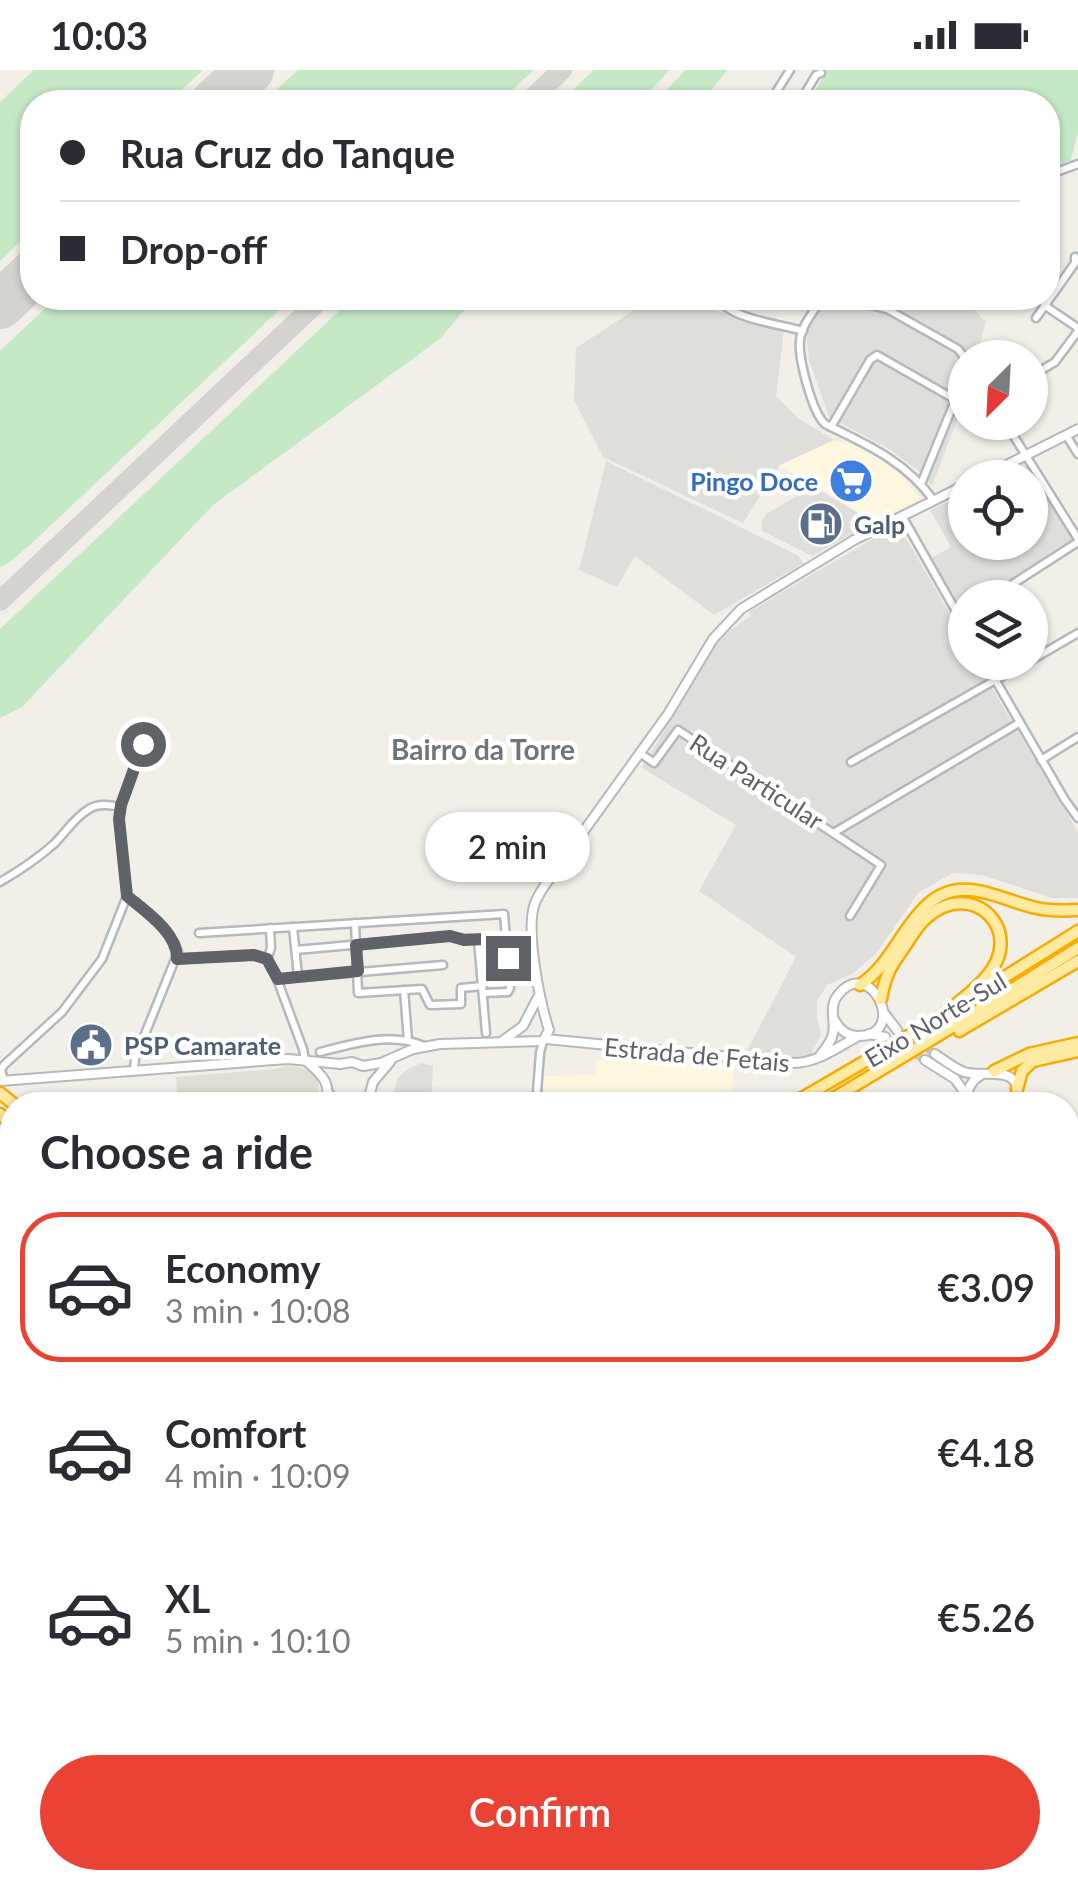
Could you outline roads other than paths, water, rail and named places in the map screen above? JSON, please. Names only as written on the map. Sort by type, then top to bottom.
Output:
[{"type":"highway","points":[[860,985],[877,974],[930,900],[957,889],[979,890],[1034,908],[1078,910]]},
{"type":"highway","points":[[881,999],[885,976],[921,921],[935,910],[958,902],[978,906],[993,917],[1000,936],[998,955],[988,976],[938,1018]]},
{"type":"highway","name":"Eixo Norte-Sul","points":[[812,1092],[1078,931]]},
{"type":"highway","name":"Eixo Norte-Sul","points":[[844,1092],[955,1029],[1078,948]]},
{"type":"highway","points":[[955,1029],[1078,961]]},
{"type":"highway","points":[[989,1072],[1030,1054],[1078,1043]]},
{"type":"highway","points":[[1020,1092],[1022,1071],[1033,1061],[1078,1051]]},
{"type":"street","points":[[807,90],[821,73]]},
{"type":"street","points":[[1060,283],[1075,263],[1075,256]]},
{"type":"street","points":[[729,310],[803,331]]},
{"type":"street","points":[[815,310],[800,342],[810,398],[818,417],[891,457],[934,500]]},
{"type":"street","points":[[889,310],[948,343]]},
{"type":"street","points":[[1036,318],[1041,310]]},
{"type":"street","points":[[1048,367],[1056,362],[1078,330],[1052,310]]},
{"type":"street","points":[[831,427],[876,355],[948,396]]},
{"type":"street","points":[[921,484],[948,419]]},
{"type":"street","points":[[1018,460],[1078,429]]},
{"type":"street","points":[[1066,435],[1078,454]]},
{"type":"street","points":[[1016,440],[1078,540],[1019,580]]},
{"type":"street","points":[[537,1092],[539,1043],[550,1030],[538,996],[534,906],[669,712],[713,639],[741,608],[854,540],[948,494]]},
{"type":"street","points":[[902,516],[948,593]]},
{"type":"street","points":[[1048,650],[1078,633]]},
{"type":"street","points":[[851,762],[996,681],[1041,760],[1074,804],[1078,818]]},
{"type":"street","name":"Rua Particular","points":[[835,832],[1019,722]]},
{"type":"street","name":"Rua Particular","points":[[640,753],[654,763],[678,730],[881,865],[850,916]]},
{"type":"street","points":[[1041,760],[1078,737]]},
{"type":"street","points":[[2,1080],[8,1060],[62,1012],[102,959],[127,896],[119,819],[146,738]]},
{"type":"street","points":[[0,882],[39,856],[93,806],[121,807]]},
{"type":"street","points":[[127,896],[176,945],[177,959],[135,1058],[134,1069]]},
{"type":"street","points":[[198,932],[504,914],[510,988],[508,992],[461,988],[461,1004],[430,1005],[422,990],[358,993],[356,923]]},
{"type":"street","points":[[448,917],[450,936]]},
{"type":"street","points":[[294,927],[298,976]]},
{"type":"street","points":[[267,959],[270,928]]},
{"type":"street","points":[[296,950],[450,936],[506,938]]},
{"type":"street","points":[[478,940],[486,1033]]},
{"type":"street","points":[[177,959],[254,955],[267,959],[278,979],[305,1060],[327,1082],[329,1092]]},
{"type":"street","points":[[278,979],[443,965]]},
{"type":"street","points":[[869,1034],[882,1022],[881,999],[876,992],[860,985],[850,986],[841,991],[832,1009],[839,1028],[857,1036],[885,1036]]},
{"type":"street","points":[[404,990],[408,1040]]},
{"type":"street","points":[[538,996],[524,1034],[539,1043]]},
{"type":"street","points":[[884,1013],[897,1030]]},
{"type":"street","points":[[502,1042],[538,1017],[547,1023]]},
{"type":"street","name":"Estrada de Fetais","points":[[819,1058],[834,1033],[834,1019]]},
{"type":"street","name":"Estrada de Fetais","points":[[547,1023],[574,1042]]},
{"type":"street","name":"Estrada de Fetais","points":[[2,1080],[288,1059],[364,1066],[425,1046],[502,1042],[574,1042],[793,1064],[819,1058],[857,1036]]},
{"type":"street","points":[[320,1052],[372,1040],[408,1040],[425,1046]]},
{"type":"street","points":[[935,1054],[963,1071],[1004,1074],[1012,1080],[1016,1092]]},
{"type":"street","points":[[372,1082],[393,1059]]},
{"type":"street","points":[[925,1060],[955,1080],[963,1092]]},
{"type":"street","points":[[327,1082],[340,1064]]},
{"type":"street","points":[[364,1066],[372,1082],[370,1092]]},
{"type":"street","points":[[969,1092],[975,1078],[989,1072]]},
{"type":"tunnel","points":[[897,1030],[935,1054]]},
{"type":"tunnel","points":[[885,1037],[925,1060]]},
{"type":"place","name":"Pingo Doce","points":[[851,481]]},
{"type":"place","name":"Galp","points":[[821,524]]},
{"type":"place","name":"PSP Camarate","points":[[91,1045]]},
{"type":"district","name":"Bairro da Torre","points":[[483,749]]}]
